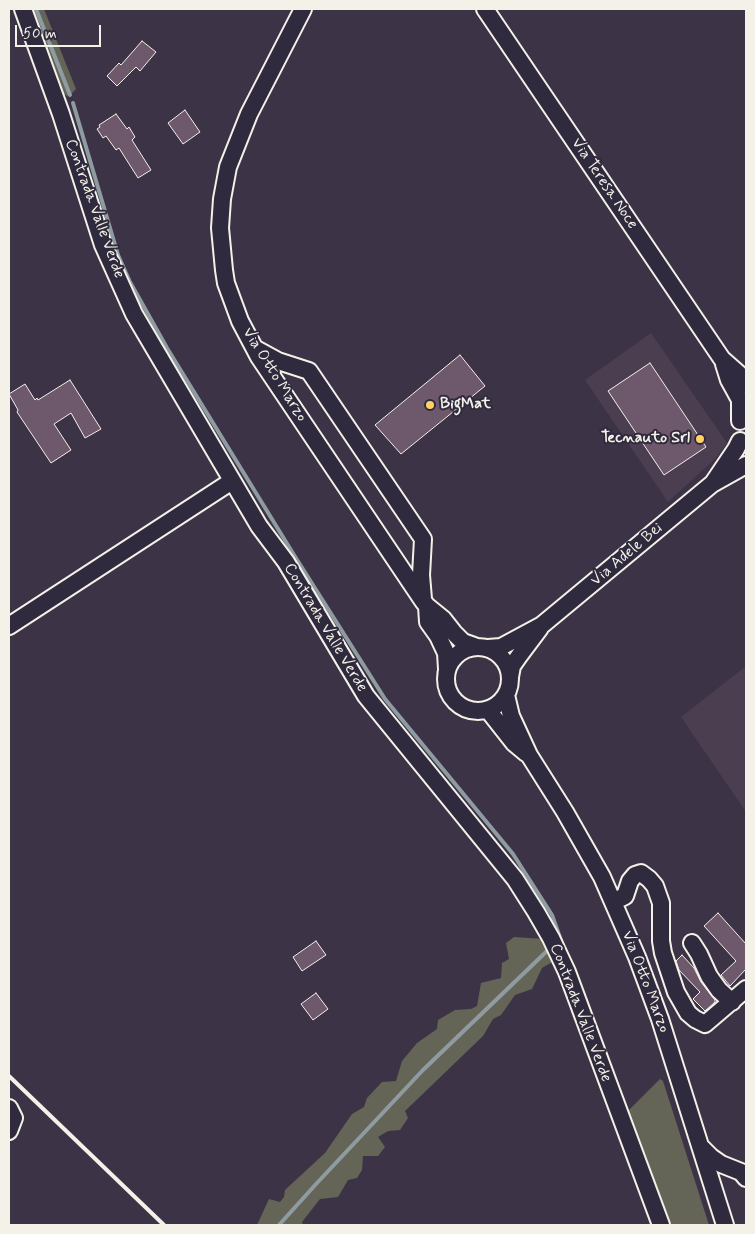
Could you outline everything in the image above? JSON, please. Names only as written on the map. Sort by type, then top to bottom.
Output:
[{"type":"street","name":"Contrada Valle Verde","points":[[23,9],[111,264],[134,314],[259,526],[286,562],[366,696],[515,879],[536,912],[560,957],[661,1225]]},
{"type":"street","name":"Via Otto Marzo","points":[[303,9],[242,130],[228,167],[222,199],[220,242],[225,276],[240,321],[254,347],[425,603],[443,618],[463,642],[482,647]]},
{"type":"street","name":"Via Teresa Noce","points":[[485,9],[722,359],[746,384]]},
{"type":"street","points":[[254,347],[278,361],[309,371],[423,539],[421,575],[425,603]]},
{"type":"street","name":"Via Teresa Noce","points":[[722,359],[729,380],[740,400],[743,416],[738,431],[743,447]]},
{"type":"street","name":"Via Adele Bei","points":[[712,484],[736,449],[743,447]]},
{"type":"street","name":"Via Adele Bei","points":[[542,625],[712,484],[746,465]]},
{"type":"street","points":[[9,626],[232,480]]},
{"type":"street","name":"Via Otto Marzo","points":[[425,603],[428,622],[438,636],[446,653],[447,669]]},
{"type":"street","points":[[542,625],[512,666],[506,695],[497,705],[488,710],[476,711],[467,709],[455,701],[447,689],[446,678],[447,669],[458,653],[466,649],[501,647],[542,625]]},
{"type":"street","points":[[482,647],[496,652],[504,660],[510,676]]},
{"type":"street","name":"Via Otto Marzo","points":[[506,695],[512,716],[529,756],[589,853],[613,902],[649,987],[725,1225]]},
{"type":"street","name":"Via Otto Marzo","points":[[488,710],[514,743],[529,756]]},
{"type":"street","points":[[613,902],[624,896],[630,881],[635,875],[641,873],[649,879],[660,896],[663,953],[681,1004],[696,1020],[705,1024],[746,989]]},
{"type":"street","points":[[692,943],[709,976],[732,1002]]},
{"type":"street","points":[[9,1108],[14,1118],[9,1131]]},
{"type":"street","points":[[701,1147],[721,1164],[741,1172],[746,1178]]},
{"type":"shaded area","points":[[651,333],[727,443],[715,459],[668,502],[585,380]]},
{"type":"shaded area","points":[[746,666],[746,812],[681,717]]},
{"type":"green space","points":[[28,9],[44,9],[76,89],[70,95],[67,96],[61,92]]},
{"type":"green space","points":[[514,937],[544,939],[554,961],[542,968],[532,989],[515,995],[501,1015],[493,1019],[483,1036],[405,1111],[408,1118],[400,1130],[388,1131],[378,1137],[385,1147],[378,1156],[363,1156],[362,1170],[357,1178],[348,1180],[338,1197],[320,1199],[302,1222],[303,1225],[257,1225],[269,1199],[280,1202],[284,1197],[285,1190],[325,1153],[352,1114],[364,1107],[367,1098],[382,1082],[396,1081],[402,1061],[417,1043],[437,1029],[438,1020],[455,1010],[471,1009],[477,1006],[481,983],[501,978],[502,963],[509,959],[506,943]]},
{"type":"green space","points":[[660,1079],[663,1081],[709,1225],[666,1225],[625,1114]]},
{"type":"building","points":[[142,41],[156,52],[140,71],[136,67],[117,86],[107,76],[119,63],[121,65]]},
{"type":"building","points":[[185,110],[200,132],[183,144],[168,123]]},
{"type":"building","points":[[116,114],[127,129],[129,127],[135,137],[132,140],[151,170],[138,178],[119,148],[116,150],[106,136],[103,138],[97,129],[100,127],[99,125]]},
{"type":"building","name":"BigMat","points":[[460,355],[485,386],[401,454],[375,425]]},
{"type":"building","points":[[650,363],[706,447],[664,475],[608,391]]},
{"type":"building","points":[[70,380],[101,429],[85,438],[71,413],[54,424],[71,450],[51,463],[17,412],[18,410],[9,394],[25,384],[35,400],[37,398],[38,400]]},
{"type":"building","points":[[718,913],[746,944],[746,969],[730,986],[721,975],[736,961],[704,926]]},
{"type":"building","points":[[316,941],[326,955],[302,971],[293,957]]},
{"type":"building","points":[[682,955],[694,968],[701,982],[715,1000],[705,1011],[693,999],[700,992],[679,970],[676,961]]},
{"type":"building","points":[[316,993],[328,1009],[313,1020],[301,1004]]},
{"type":"waterway","points":[[36,9],[70,95]]},
{"type":"waterway","points":[[73,103],[118,255],[130,282],[167,348],[385,699],[513,854],[552,915],[563,946]]},
{"type":"waterway","points":[[279,1225],[423,1070],[547,951]]},
{"type":"railway","points":[[9,1076],[164,1225]]},
{"type":"place","name":"BigMat","points":[[430,405]]},
{"type":"place","name":"Tecnauto Srl","points":[[700,439]]}]
